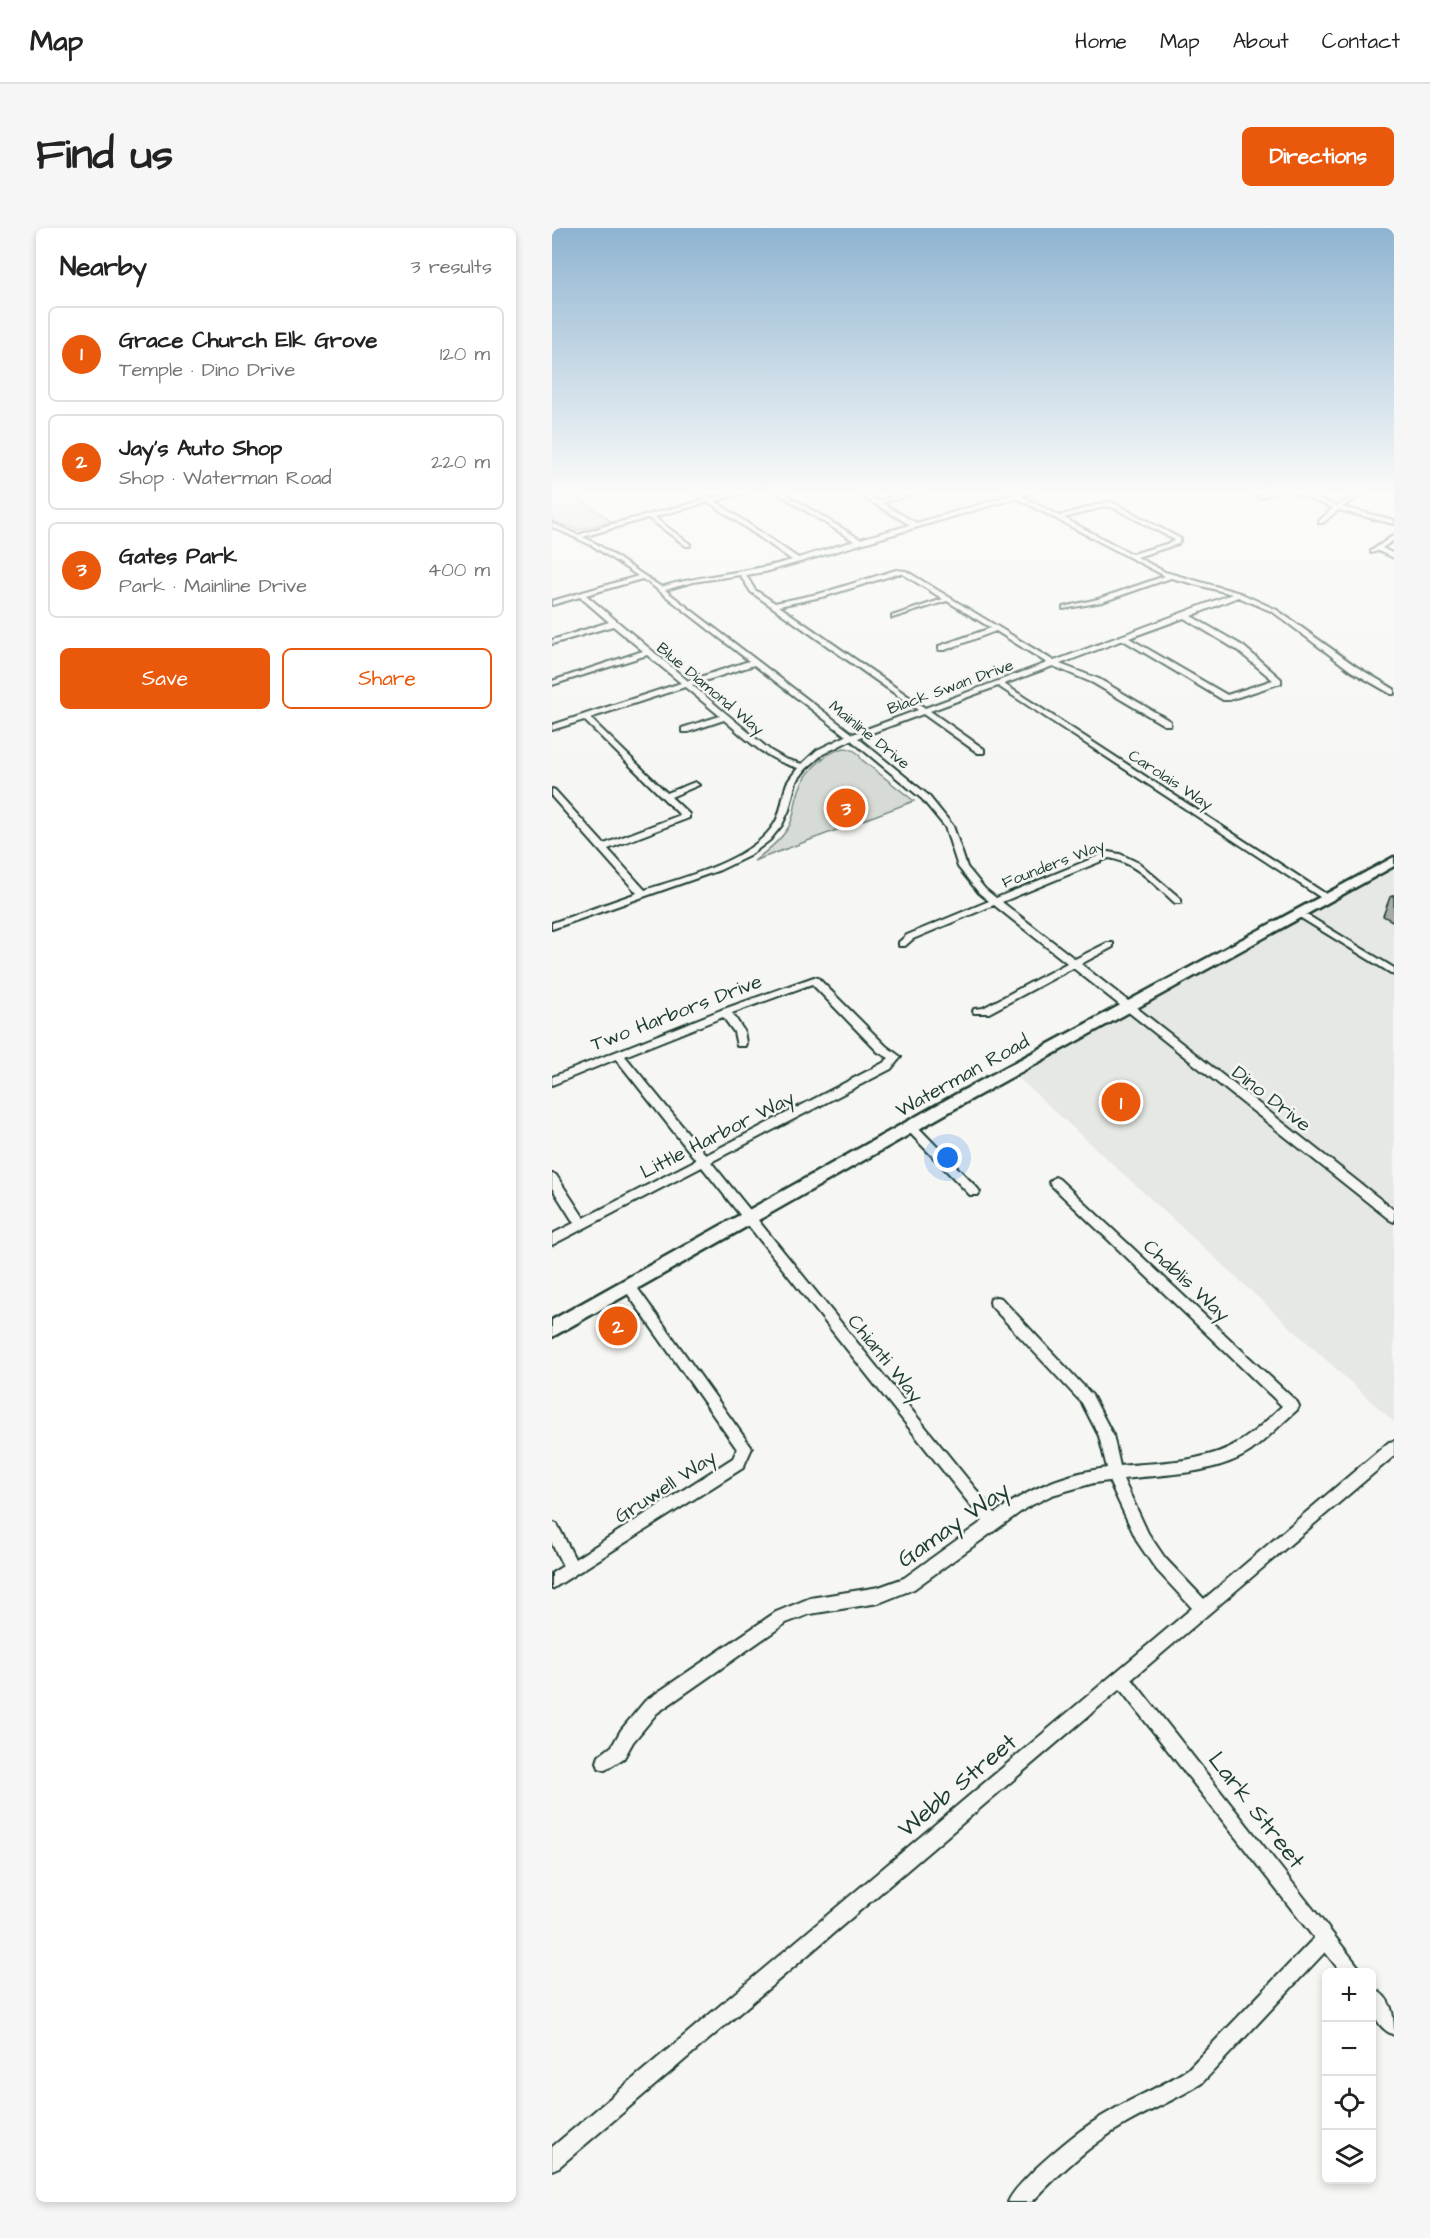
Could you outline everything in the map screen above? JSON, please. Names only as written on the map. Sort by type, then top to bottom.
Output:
[{"type":"main road","name":"Waterman Road","points":[[552,1329],[911,1127],[1394,861]]},
{"type":"street","points":[[552,603],[623,583]]},
{"type":"street","name":"Mainline Drive","points":[[653,583],[851,736],[934,806],[949,826],[963,867],[972,880],[994,901],[1128,1007]]},
{"type":"street","points":[[661,589],[681,583]]},
{"type":"street","points":[[748,583],[753,591],[776,605],[981,752]]},
{"type":"street","points":[[776,605],[824,595],[861,583]]},
{"type":"street","points":[[922,583],[1054,664],[1096,681],[1167,723]]},
{"type":"street","points":[[1065,608],[1100,601],[1151,583]]},
{"type":"street","points":[[1198,583],[1238,594],[1275,611],[1354,669],[1394,693]]},
{"type":"street","name":"Black Swan Drive","points":[[552,925],[717,868],[759,845],[778,825],[785,810],[792,782],[803,766],[820,752],[851,736],[926,712],[1186,616],[1238,594]]},
{"type":"street","name":"Blue Diamond Way","points":[[581,595],[774,757],[803,766]]},
{"type":"street","points":[[894,617],[948,599]]},
{"type":"street","points":[[1124,638],[1226,698],[1278,681],[1240,648],[1186,616]]},
{"type":"street","points":[[552,642],[614,623]]},
{"type":"street","points":[[942,648],[996,629]]},
{"type":"street","points":[[552,683],[649,652]]},
{"type":"street","points":[[552,728],[754,662]]},
{"type":"street","name":"Carolais Way","points":[[999,684],[1326,898]]},
{"type":"street","points":[[585,717],[686,816],[602,848]]},
{"type":"street","points":[[685,730],[725,717]]},
{"type":"street","points":[[666,796],[694,785]]},
{"type":"street","points":[[552,792],[643,894]]},
{"type":"street","name":"Founders Way","points":[[902,944],[910,937],[1108,855],[1119,855],[1156,881],[1178,901]]},
{"type":"street","points":[[1299,913],[1394,972]]},
{"type":"street","points":[[978,1011],[985,1011],[1110,945]]},
{"type":"street","name":"Two Harbors Drive","points":[[552,1081],[725,1012],[814,980],[882,1049],[896,1057]]},
{"type":"street","name":"Dino Drive","points":[[1128,1007],[1394,1217]]},
{"type":"street","points":[[725,1012],[739,1031],[741,1043]]},
{"type":"street","name":"Chianti Way","points":[[618,1054],[993,1522]]},
{"type":"street","name":"Little Harbor Way","points":[[552,1240],[887,1066],[896,1057]]},
{"type":"street","points":[[911,1127],[974,1192]]},
{"type":"street","points":[[552,1178],[581,1224]]},
{"type":"street","name":"Chablis Way","points":[[1055,1182],[1292,1406]]},
{"type":"street","name":"Gruwell Way","points":[[552,1582],[738,1463],[745,1448],[629,1286]]},
{"type":"street","points":[[996,1302],[1087,1400],[1106,1435],[1118,1487],[1143,1538],[1160,1563],[1203,1609]]},
{"type":"street","name":"Gamay Way","points":[[605,1762],[618,1752],[627,1736],[651,1707],[766,1626],[795,1610],[879,1595],[909,1584],[1021,1503],[1049,1489],[1079,1479],[1197,1464],[1223,1458],[1246,1446],[1292,1406]]},
{"type":"street","name":"Webb Street","points":[[552,2160],[1394,1447]]},
{"type":"street","points":[[552,1529],[572,1569]]},
{"type":"street","name":"Lark Street","points":[[1121,1678],[1349,1968]]},
{"type":"street","points":[[1018,2202],[1041,2177],[1098,2129],[1168,2094],[1195,2076],[1325,1939]]},
{"type":"street","points":[[1376,2003],[1394,2026]]},
{"type":"shaded area","points":[[844,748],[857,752],[861,759],[914,801],[754,861],[785,833],[793,816],[803,781],[808,773],[828,755]]},
{"type":"shaded area","points":[[1394,861],[1394,1422],[1011,1071]]},
{"type":"place","name":"Gates Park","points":[[846,808]]},
{"type":"place","name":"Grace Church Elk Grove","points":[[1121,1102]]},
{"type":"place","name":"Jay’s Auto Shop","points":[[618,1326]]}]
